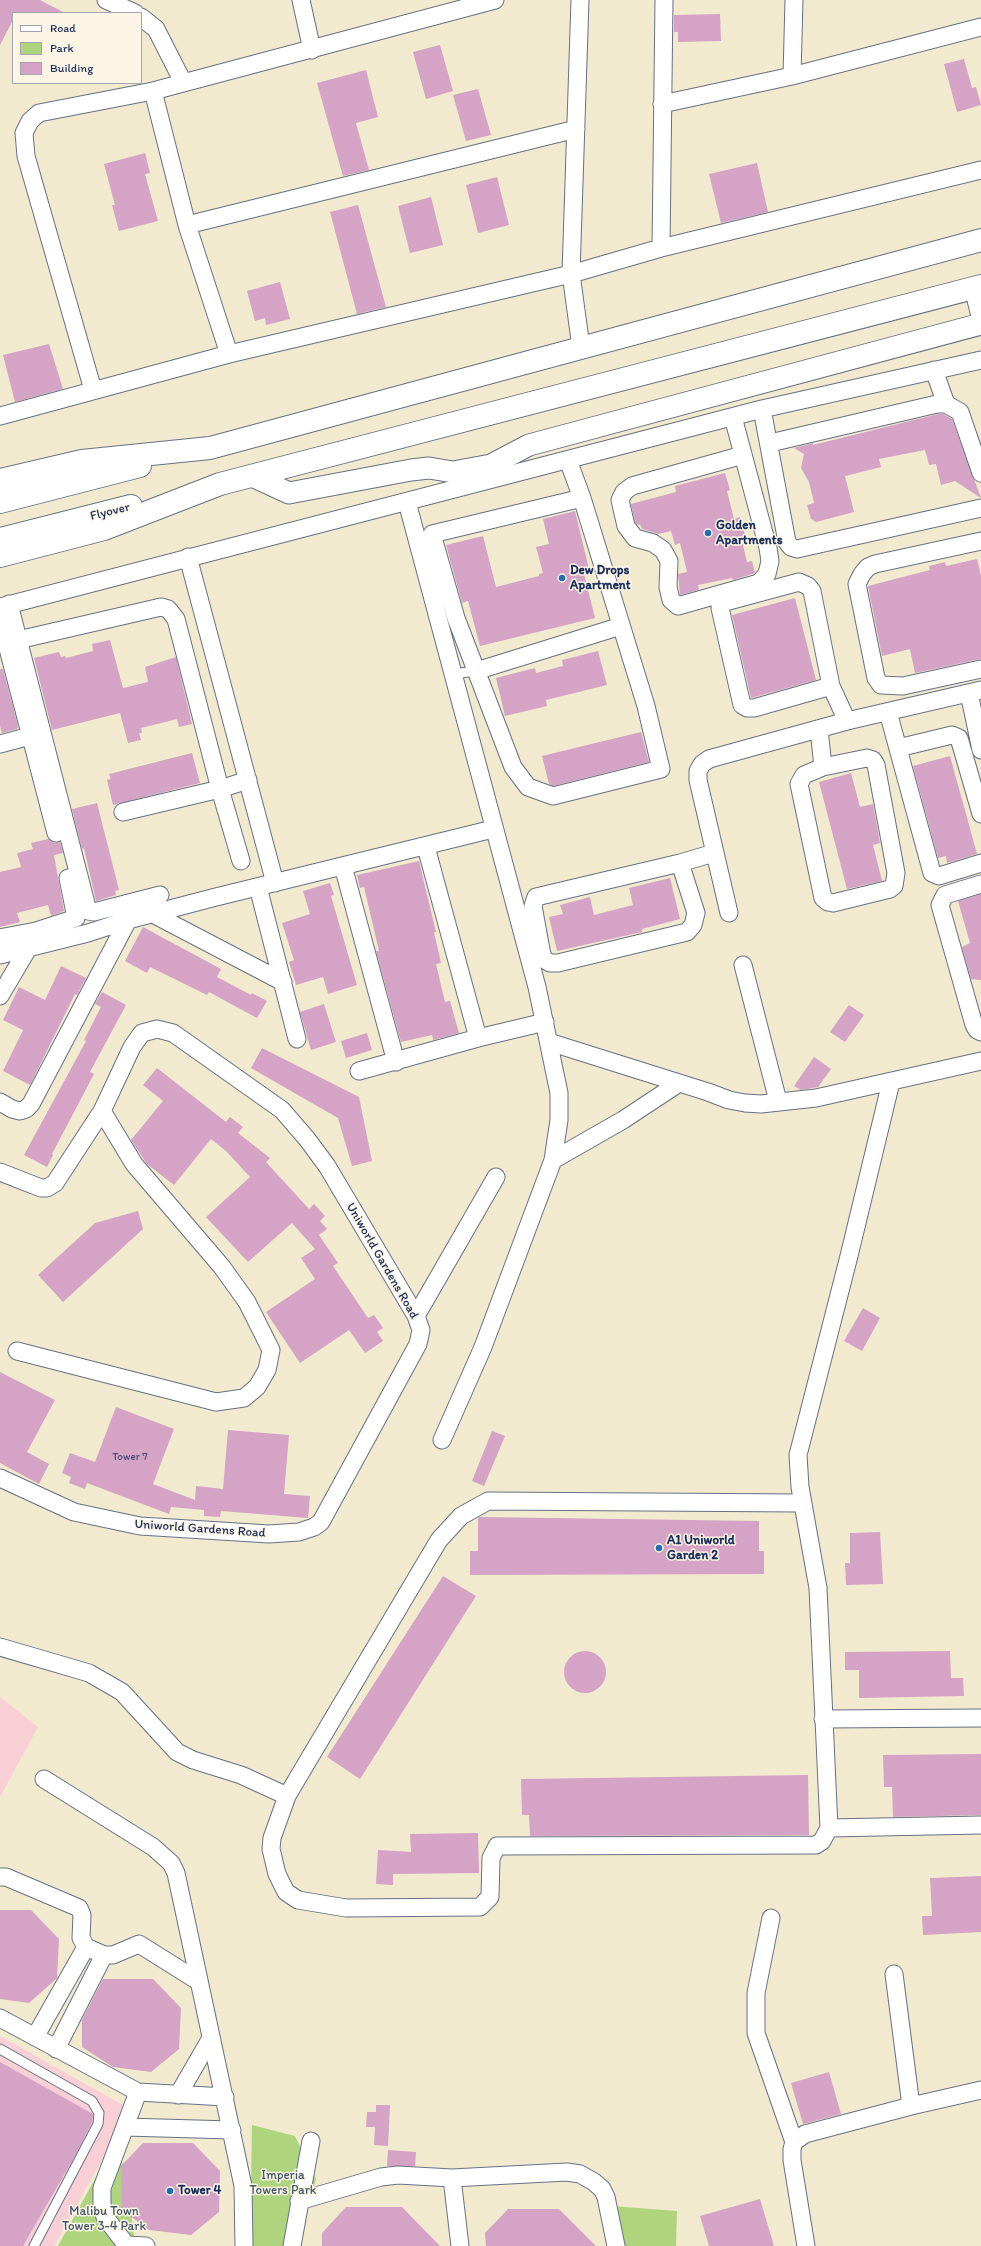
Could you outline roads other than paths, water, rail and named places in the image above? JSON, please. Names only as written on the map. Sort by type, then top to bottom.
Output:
[{"type":"main road","points":[[7,500],[210,448],[581,346],[981,240]]},
{"type":"main road","points":[[0,556],[104,529],[220,484],[977,287]]},
{"type":"main road","points":[[0,480],[82,461],[210,448]]},
{"type":"main road","name":"Flyover","points":[[9,537],[220,484]]},
{"type":"street","points":[[106,0],[133,12]]},
{"type":"street","points":[[301,0],[312,50]]},
{"type":"street","points":[[93,390],[26,156],[24,133],[30,121],[39,113],[153,91],[312,50],[435,8],[495,0]]},
{"type":"street","points":[[580,0],[571,274],[581,346]]},
{"type":"street","points":[[661,248],[664,0]]},
{"type":"street","points":[[792,76],[794,0]]},
{"type":"street","points":[[142,18],[156,29],[184,82]]},
{"type":"street","points":[[662,104],[792,76],[981,27]]},
{"type":"street","points":[[153,91],[187,224],[229,354]]},
{"type":"street","points":[[187,224],[576,129]]},
{"type":"street","points":[[0,416],[229,354],[571,274],[661,248],[981,170]]},
{"type":"street","points":[[977,287],[981,320]]},
{"type":"street","points":[[0,938],[36,931],[76,918],[30,736],[3,610],[188,557],[407,502],[491,465],[529,445],[981,324]]},
{"type":"street","points":[[252,476],[289,493],[416,469],[437,469],[455,480],[568,460],[762,409],[981,360]]},
{"type":"street","points":[[934,370],[946,404]]},
{"type":"street","points":[[770,443],[937,404],[946,404],[960,412],[981,473]]},
{"type":"street","points":[[762,409],[770,443],[788,542],[791,547],[797,549],[981,508]]},
{"type":"street","points":[[733,417],[768,548],[770,561],[767,574],[759,583],[678,606],[671,600],[668,587],[669,561],[663,550],[653,543],[635,538],[626,526],[620,500],[624,492],[632,486],[743,455]]},
{"type":"street","points":[[568,460],[582,498],[646,706],[662,769],[553,796],[528,787],[513,767],[456,618],[432,534],[582,498]]},
{"type":"street","points":[[407,502],[545,1022],[559,1093],[559,1120],[553,1160],[484,1347],[442,1440]]},
{"type":"street","points":[[981,542],[875,564],[868,567],[862,574],[857,584],[876,678],[881,685],[903,686],[981,669]]},
{"type":"street","points":[[188,557],[275,883]]},
{"type":"street","points":[[831,686],[754,708],[747,708],[742,705],[720,608],[725,602],[799,582],[808,586],[812,591],[831,686],[847,721]]},
{"type":"street","points":[[8,638],[161,607],[168,609],[176,619],[220,789],[241,862]]},
{"type":"street","points":[[476,671],[621,626]]},
{"type":"street","points":[[8,638],[88,911],[94,912],[160,895]]},
{"type":"street","points":[[729,913],[698,780],[698,771],[702,764],[709,759],[847,721],[975,692],[981,750]]},
{"type":"street","points":[[888,712],[932,873],[939,876],[981,863]]},
{"type":"street","points":[[818,729],[823,767]]},
{"type":"street","points":[[898,748],[952,735],[959,738],[981,814]]},
{"type":"street","points":[[0,744],[30,736]]},
{"type":"street","points":[[867,758],[873,760],[876,765],[896,873],[894,886],[890,889],[833,903],[828,902],[823,898],[799,784],[804,775],[823,767],[867,758]]},
{"type":"street","points":[[123,812],[220,789],[248,780]]},
{"type":"street","points":[[0,955],[88,934],[128,920],[343,866],[426,847],[493,829]]},
{"type":"street","points":[[426,847],[478,1038]]},
{"type":"street","points":[[680,863],[696,913],[693,925],[687,932],[558,963],[550,963],[545,960],[542,955],[533,906],[536,897],[680,863],[714,853]]},
{"type":"street","points":[[343,866],[396,1062]]},
{"type":"street","points":[[981,884],[945,895],[940,905],[974,1025],[977,1030],[981,1032]]},
{"type":"street","points":[[258,888],[297,1039]]},
{"type":"street","points":[[153,914],[283,982]]},
{"type":"street","points":[[0,1102],[12,1109],[20,1111],[26,1109],[31,1104],[128,920]]},
{"type":"street","points":[[0,996],[30,948]]},
{"type":"street","points":[[742,965],[778,1101]]},
{"type":"street","points":[[360,1071],[478,1038],[545,1022]]},
{"type":"street","name":"Uniworld Gardens Road","points":[[0,1172],[34,1186],[47,1188],[55,1182],[102,1111],[132,1047],[142,1033],[158,1029],[173,1033],[282,1110],[308,1139],[327,1166],[416,1316],[421,1330],[418,1344],[321,1522],[307,1530],[269,1534],[140,1526],[74,1512],[0,1478]]},
{"type":"street","points":[[549,1042],[729,1100],[762,1104],[778,1101],[816,1098],[981,1061]]},
{"type":"street","points":[[802,1503],[488,1501],[461,1516],[439,1540],[287,1796],[272,1838],[271,1850],[277,1874],[286,1892],[298,1900],[346,1908],[480,1907],[490,1897],[491,1858],[497,1846],[816,1846],[822,1842],[829,1828],[818,1588],[802,1503],[798,1472],[798,1455],[802,1432],[849,1256],[891,1082]]},
{"type":"street","points":[[553,1160],[623,1120],[679,1083]]},
{"type":"street","points":[[17,1351],[216,1402],[244,1398],[257,1387],[267,1370],[271,1350],[247,1302],[222,1267],[134,1164],[102,1111]]},
{"type":"street","points":[[416,1316],[496,1176]]},
{"type":"street","points":[[0,1647],[89,1673],[122,1692],[177,1752],[193,1760],[241,1776],[287,1796]]},
{"type":"street","points":[[823,1719],[981,1718]]},
{"type":"street","points":[[44,1779],[153,1847],[171,1864],[179,1883],[198,1981],[225,2097],[243,2186],[244,2246]]},
{"type":"street","points":[[829,1828],[981,1825]]},
{"type":"street","points":[[0,1878],[6,1878],[80,1908],[82,1915],[81,1938],[86,1947],[104,1955],[113,1955],[139,1944],[198,1981]]},
{"type":"street","points":[[771,1918],[756,1993],[756,2032],[794,2142]]},
{"type":"street","points":[[34,2037],[86,1947]]},
{"type":"street","points":[[56,2048],[104,1955]]},
{"type":"street","points":[[894,1974],[911,2106]]},
{"type":"street","points":[[0,2018],[138,2092],[225,2097]]},
{"type":"street","points":[[178,2094],[211,2038]]},
{"type":"street","points":[[806,2246],[792,2160],[792,2148],[794,2142],[805,2134],[911,2106],[981,2090]]},
{"type":"street","points":[[138,2092],[102,2188],[102,2206],[106,2217],[127,2246],[146,2246]]},
{"type":"street","points":[[125,2127],[232,2130]]},
{"type":"street","points":[[292,2246],[311,2141]]},
{"type":"street","points":[[299,2201],[381,2177],[398,2175],[452,2178],[567,2172],[580,2174],[594,2182],[606,2197],[616,2246]]},
{"type":"street","points":[[452,2178],[460,2246]]},
{"type":"lane","points":[[453,674],[476,671]]},
{"type":"lane","points":[[0,2049],[92,2101],[99,2113],[98,2124],[34,2246]]},
{"type":"place","name":"Golden Apartments","points":[[708,533]]},
{"type":"place","name":"Dew Drops Apartment","points":[[562,578]]},
{"type":"place","name":"A1 Uniworld Garden 2","points":[[659,1548]]},
{"type":"place","name":"Tower 4","points":[[170,2191]]},
{"type":"park label","name":"Imperia Towers Park","points":[[283,2184]]},
{"type":"park label","name":"Malibu Town Tower 3-4 Park","points":[[104,2220]]}]
